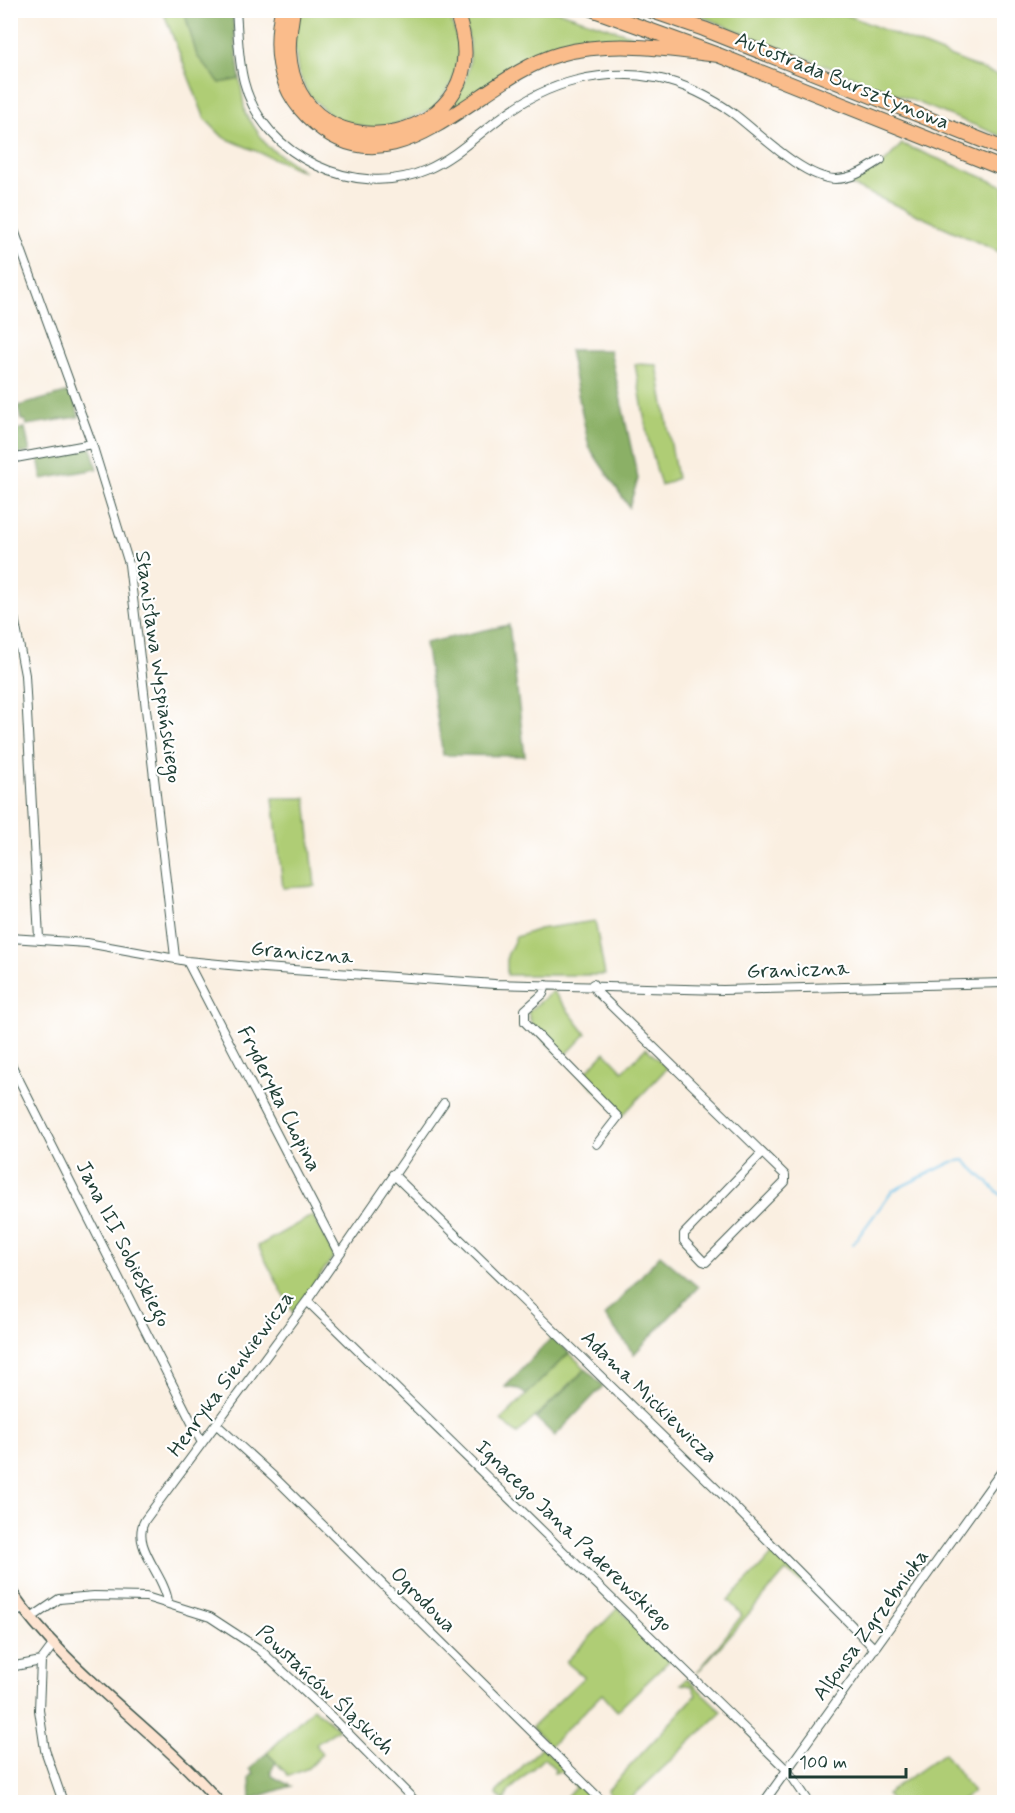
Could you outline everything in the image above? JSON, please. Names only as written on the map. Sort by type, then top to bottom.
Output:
[{"type":"highway","points":[[282,10],[277,43],[279,66],[292,97],[313,122],[326,131],[349,141],[372,145],[405,142],[423,134],[515,72],[557,55],[589,48],[624,45],[718,55]]},
{"type":"highway","points":[[293,10],[289,53],[294,76],[301,92],[331,122],[351,131],[380,135],[401,132],[424,121],[450,96],[458,81],[464,54],[463,36],[455,10]]},
{"type":"highway","name":"Autostrada Bursztynowa","points":[[594,10],[896,124],[1005,170]]},
{"type":"highway","name":"Autostrada Bursztynowa","points":[[649,10],[735,41],[1005,149]]},
{"type":"main road","points":[[10,1590],[53,1645],[184,1764],[219,1803]]},
{"type":"street","points":[[236,10],[244,82],[260,117],[293,152],[315,166],[362,180],[384,180],[424,171],[466,147],[502,117],[542,92],[575,80],[618,75],[661,79],[696,91],[731,112],[803,167],[818,175],[834,179],[849,177],[881,160]]},
{"type":"street","name":"Stanisława Wyspiańskiego","points":[[10,219],[92,444],[129,564],[175,957]]},
{"type":"street","points":[[10,459],[92,444]]},
{"type":"street","points":[[10,597],[25,675],[39,938]]},
{"type":"street","name":"Graniczna","points":[[10,938],[39,938],[87,943],[175,957],[187,961],[406,980],[546,985],[593,984],[723,990],[1005,983]]},
{"type":"street","name":"Fryderyka Chopina","points":[[187,961],[339,1254]]},
{"type":"street","points":[[593,984],[596,991],[785,1175],[784,1182],[706,1262],[703,1261],[684,1241],[684,1234],[762,1153]]},
{"type":"street","points":[[546,985],[543,994],[525,1010],[525,1022],[618,1117],[597,1144]]},
{"type":"street","name":"Jana III Sobieskiego","points":[[10,1062],[202,1443]]},
{"type":"street","name":"Henryka Sienkiewicza","points":[[168,1602],[164,1586],[142,1542],[140,1530],[145,1520],[308,1301],[393,1174],[444,1103]]},
{"type":"street","name":"Adama Mickiewicza","points":[[393,1174],[732,1504],[875,1649]]},
{"type":"street","name":"Ignacego Jana Paderewskiego","points":[[308,1301],[788,1771],[809,1803]]},
{"type":"street","name":"Ogrodowa","points":[[217,1425],[273,1476],[603,1803]]},
{"type":"street","name":"Alfonsa Zgrzebnioka","points":[[764,1803],[1005,1468]]},
{"type":"street","name":"Powstańców Śląskich","points":[[31,1618],[59,1599],[67,1597],[130,1596],[168,1602],[210,1617],[260,1649],[338,1723],[416,1803]]},
{"type":"street","points":[[10,1614],[24,1609]]},
{"type":"street","points":[[53,1645],[41,1661],[39,1710],[43,1739],[63,1803]]},
{"type":"street","points":[[10,1667],[41,1661]]},
{"type":"green space","points":[[163,11],[184,11],[197,56],[220,83],[240,79],[245,113],[267,146],[305,172],[223,137],[205,119]]},
{"type":"green space","points":[[184,11],[232,11],[240,79],[220,83],[197,56]]},
{"type":"green space","points":[[286,11],[289,11],[290,73],[312,114],[347,134],[387,137],[426,125],[456,98],[470,60],[460,11],[557,11],[652,42],[591,43],[561,49],[532,59],[506,73],[425,127],[397,139],[369,143],[341,136],[312,116],[294,92],[289,80],[284,53]]},
{"type":"green space","points":[[298,11],[449,11],[460,50],[452,83],[433,109],[379,131],[334,119],[308,94],[298,72],[294,41]]},
{"type":"green space","points":[[688,11],[837,11],[1004,78],[1004,137]]},
{"type":"green space","points":[[902,144],[1004,186],[1004,254],[844,182],[879,168]]},
{"type":"green space","points":[[569,350],[610,350],[638,479],[629,507],[589,447]]},
{"type":"green space","points":[[635,364],[657,365],[677,478],[661,486],[648,439]]},
{"type":"green space","points":[[73,391],[79,417],[27,425],[25,420],[21,420],[18,406]]},
{"type":"green space","points":[[25,428],[30,452],[11,456],[11,431]]},
{"type":"green space","points":[[91,447],[97,469],[42,479],[38,457]]},
{"type":"green space","points":[[509,625],[525,756],[443,755],[425,643]]},
{"type":"green space","points":[[273,798],[306,798],[315,886],[283,888]]},
{"type":"green space","points":[[595,921],[605,975],[507,975],[507,956],[516,937],[539,929]]},
{"type":"green space","points":[[553,991],[586,1034],[563,1058],[537,1032],[528,1012]]},
{"type":"green space","points":[[646,1048],[667,1068],[622,1116],[582,1076],[605,1052],[623,1071]]},
{"type":"green space","points":[[313,1215],[334,1256],[293,1313],[258,1246]]},
{"type":"green space","points":[[660,1255],[698,1287],[634,1354],[605,1316]]},
{"type":"green space","points":[[553,1336],[569,1353],[526,1395],[519,1389],[505,1387]]},
{"type":"green space","points":[[569,1353],[586,1369],[517,1434],[501,1420]]},
{"type":"green space","points":[[586,1369],[603,1386],[555,1436],[536,1418]]},
{"type":"green space","points":[[775,1552],[811,1587],[808,1588],[786,1571],[697,1673],[742,1615],[728,1600]]},
{"type":"green space","points":[[618,1608],[670,1660],[617,1711],[602,1694],[550,1746],[532,1727],[584,1677],[566,1662]]},
{"type":"green space","points":[[687,1678],[722,1712],[627,1802],[617,1802],[607,1791],[696,1695],[692,1686],[681,1684]]},
{"type":"green space","points":[[313,1708],[339,1729],[316,1744],[322,1754],[308,1768],[289,1776],[267,1753]]},
{"type":"green space","points":[[542,1747],[598,1802],[562,1802],[576,1787],[562,1771],[554,1773],[555,1769],[544,1758],[509,1791],[504,1801],[496,1793]]},
{"type":"green space","points":[[267,1753],[276,1762],[271,1771],[272,1776],[291,1786],[251,1799],[250,1777],[254,1773],[250,1769]]},
{"type":"green space","points":[[944,1753],[973,1792],[958,1802],[892,1802],[886,1794]]},
{"type":"waterway","points":[[853,1244],[892,1191],[952,1162],[964,1160],[1004,1198]]}]
